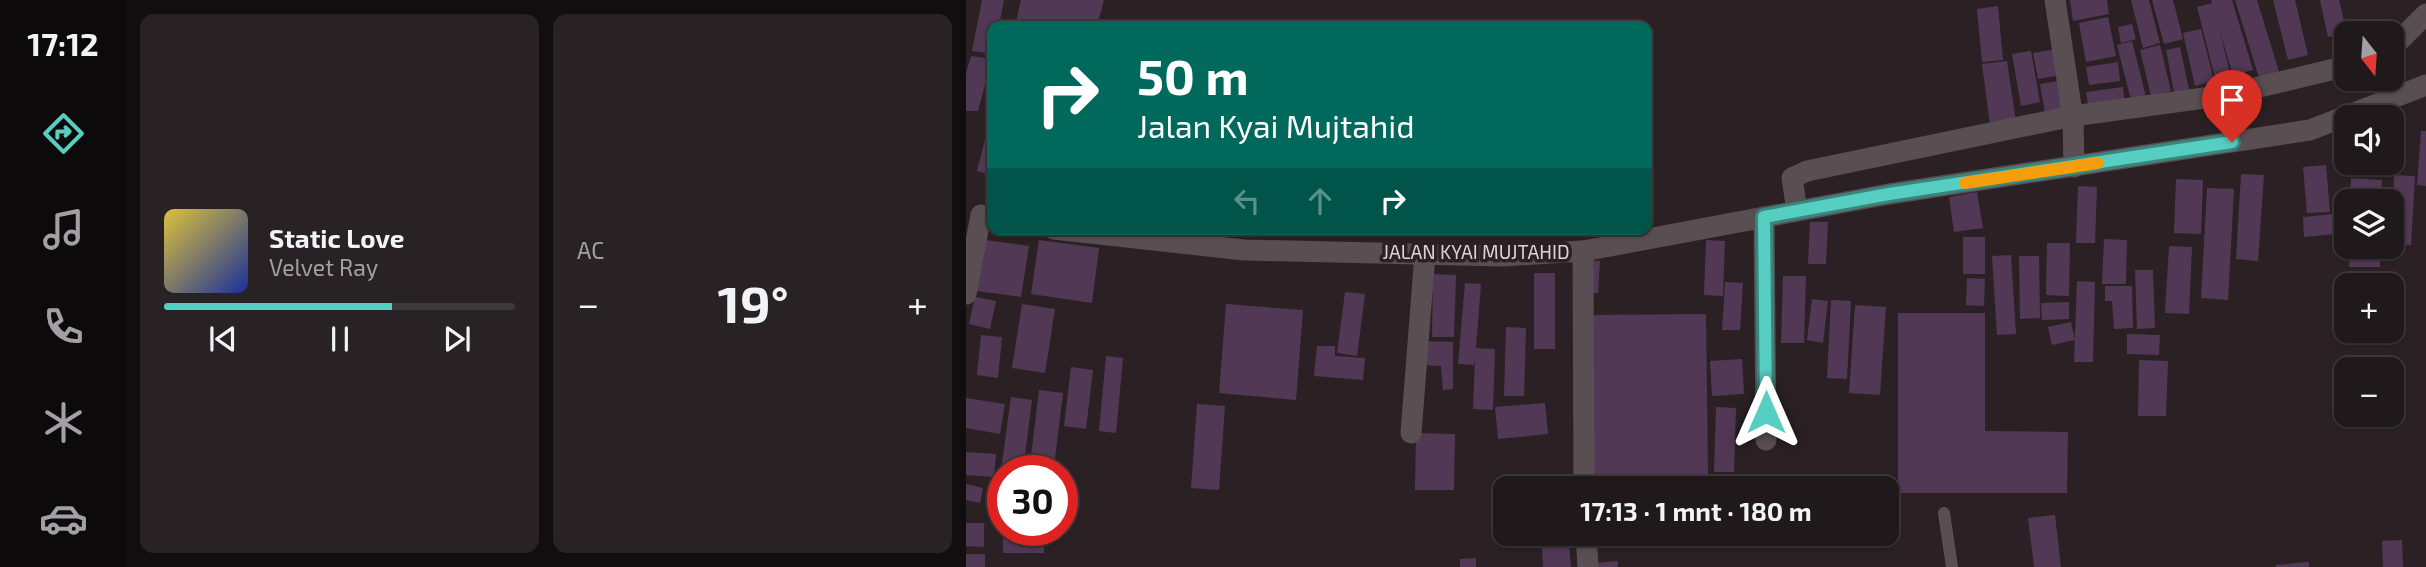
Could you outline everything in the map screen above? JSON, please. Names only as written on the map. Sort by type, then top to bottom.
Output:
[{"type":"street","points":[[2055,0],[2073,118],[2074,162]]},
{"type":"street","points":[[2404,36],[2426,14]]},
{"type":"street","points":[[1795,200],[1792,178],[1807,171],[2073,118],[2226,94],[2334,69]]},
{"type":"street","name":"JALAN KYAI MUJTAHID","points":[[1108,235],[1244,250],[1502,256],[1583,251],[1764,217],[1795,200],[2310,130],[2426,85]]},
{"type":"street","points":[[966,294],[980,214]]},
{"type":"street","points":[[1764,217],[1766,440]]},
{"type":"street","points":[[1583,251],[1584,476]]},
{"type":"street","points":[[1411,433],[1425,254]]},
{"type":"street","points":[[1587,546],[1588,567]]},
{"type":"lane","points":[[1944,513],[1952,567]]},
{"type":"building","points":[[982,0],[1004,0],[1000,21],[987,21],[987,53],[972,51]]},
{"type":"building","points":[[1021,0],[1104,0],[1098,21],[1016,21]]},
{"type":"building","points":[[2070,0],[2107,0],[2109,14],[2073,21]]},
{"type":"building","points":[[2131,0],[2149,0],[2160,43],[2143,48]]},
{"type":"building","points":[[2152,0],[2173,0],[2183,39],[2164,44]]},
{"type":"building","points":[[2211,0],[2232,0],[2253,70],[2233,76],[2219,28],[2232,81],[2217,85],[2197,7],[2212,3]]},
{"type":"building","points":[[2235,0],[2257,0],[2280,75],[2260,81]]},
{"type":"building","points":[[2273,0],[2295,0],[2308,55],[2288,60]]},
{"type":"building","points":[[2320,0],[2339,0],[2344,21],[2334,21],[2334,36],[2328,37]]},
{"type":"building","points":[[1998,6],[2003,60],[1982,62],[1977,9]]},
{"type":"building","points":[[2108,17],[2116,56],[2086,62],[2079,23]]},
{"type":"building","points":[[2132,24],[2136,39],[2121,43],[2118,27]]},
{"type":"building","points":[[2201,29],[2214,81],[2195,86],[2183,33]]},
{"type":"building","points":[[2132,41],[2146,97],[2131,100],[2117,45]]},
{"type":"building","points":[[2160,45],[2171,91],[2151,96],[2140,50]]},
{"type":"building","points":[[2180,47],[2191,99],[2176,102],[2166,50]]},
{"type":"building","points":[[2062,48],[2066,74],[2038,79],[2033,53]]},
{"type":"building","points":[[2031,51],[2040,102],[2021,106],[2012,54]]},
{"type":"building","points":[[971,56],[987,58],[987,78],[978,111],[966,111],[966,73]]},
{"type":"building","points":[[2007,61],[2016,122],[1990,125],[1982,64]]},
{"type":"building","points":[[2118,62],[2120,81],[2089,85],[2086,67]]},
{"type":"building","points":[[2066,80],[2071,110],[2045,114],[2040,84]]},
{"type":"building","points":[[2123,87],[2125,106],[2089,111],[2086,92]]},
{"type":"building","points":[[2421,131],[2426,131],[2426,186],[2417,185]]},
{"type":"building","points":[[987,132],[987,174],[977,171]]},
{"type":"building","points":[[2326,165],[2330,212],[2307,213],[2303,167]]},
{"type":"building","points":[[2241,174],[2264,175],[2258,261],[2236,259]]},
{"type":"building","points":[[2394,175],[2415,176],[2411,245],[2404,245],[2404,189],[2394,189]]},
{"type":"building","points":[[2351,178],[2382,180],[2382,189],[2351,189]]},
{"type":"building","points":[[2176,179],[2203,180],[2201,234],[2174,233]]},
{"type":"building","points":[[2078,186],[2097,187],[2095,243],[2076,243]]},
{"type":"building","points":[[2207,188],[2234,189],[2228,300],[2201,298]]},
{"type":"building","points":[[1977,192],[1983,228],[1954,232],[1949,197]]},
{"type":"building","points":[[2334,214],[2334,234],[2304,237],[2303,217]]},
{"type":"building","points":[[1810,222],[1828,222],[1826,264],[1808,264]]},
{"type":"building","points":[[1963,237],[1985,237],[1985,274],[1963,274]]},
{"type":"building","points":[[2104,239],[2127,240],[2126,284],[2102,284]]},
{"type":"building","points":[[985,240],[1029,246],[1021,297],[977,291]]},
{"type":"building","points":[[1039,240],[1099,248],[1092,303],[1031,294]]},
{"type":"building","points":[[1706,240],[1725,241],[1723,296],[1704,295]]},
{"type":"building","points":[[2047,243],[2070,243],[2069,296],[2046,295]]},
{"type":"building","points":[[2169,246],[2192,247],[2189,314],[2165,313]]},
{"type":"building","points":[[2011,255],[2016,334],[1997,335],[1992,256]]},
{"type":"building","points":[[2019,256],[2039,256],[2040,318],[2020,319]]},
{"type":"building","points":[[2349,259],[2380,259],[2380,267],[2349,267]]},
{"type":"building","points":[[1588,260],[1600,261],[1598,293],[1587,293]]},
{"type":"building","points":[[2135,270],[2153,270],[2155,328],[2137,329]]},
{"type":"building","points":[[1534,273],[1555,273],[1555,349],[1534,349]]},
{"type":"building","points":[[1433,274],[1456,275],[1454,337],[1432,337]]},
{"type":"building","points":[[1783,276],[1806,276],[1804,343],[1781,343]]},
{"type":"building","points":[[1967,278],[1985,279],[1984,306],[1966,305]]},
{"type":"building","points":[[2077,281],[2095,282],[2093,362],[2074,362]]},
{"type":"building","points":[[1725,282],[1743,283],[1740,330],[1722,330]]},
{"type":"building","points":[[1465,283],[1481,284],[1476,348],[1495,349],[1493,410],[1473,409],[1475,357],[1474,365],[1458,364]]},
{"type":"building","points":[[2105,286],[2132,286],[2133,328],[2114,329],[2112,301],[2105,301]]},
{"type":"building","points":[[1345,292],[1365,294],[1357,356],[1337,353]]},
{"type":"building","points":[[975,297],[996,301],[990,329],[969,324]]},
{"type":"building","points":[[1812,299],[1828,301],[1823,343],[1807,340]]},
{"type":"building","points":[[1831,300],[1851,301],[1847,379],[1827,378]]},
{"type":"building","points":[[2069,302],[2069,319],[2042,320],[2041,303]]},
{"type":"building","points":[[1022,304],[1055,309],[1045,373],[1012,368]]},
{"type":"building","points":[[1226,304],[1303,310],[1296,400],[1219,393]]},
{"type":"building","points":[[1855,305],[1886,307],[1880,395],[1849,393]]},
{"type":"building","points":[[1898,313],[1985,313],[1985,431],[2068,432],[2067,493],[1899,493]]},
{"type":"building","points":[[1706,314],[1708,476],[1593,476],[1592,315]]},
{"type":"building","points":[[2071,322],[2075,340],[2052,345],[2048,327]]},
{"type":"building","points":[[1506,327],[1526,328],[1524,396],[1504,396]]},
{"type":"building","points":[[2127,334],[2160,335],[2159,355],[2127,354]]},
{"type":"building","points":[[981,335],[1002,337],[998,378],[977,375]]},
{"type":"building","points":[[1423,341],[1453,342],[1453,389],[1443,390],[1441,366],[1422,365]]},
{"type":"building","points":[[1317,346],[1335,346],[1335,356],[1365,358],[1363,380],[1314,376]]},
{"type":"building","points":[[1106,356],[1123,358],[1116,433],[1099,431]]},
{"type":"building","points":[[1742,359],[1744,394],[1712,396],[1710,361]]},
{"type":"building","points":[[2139,360],[2168,361],[2166,416],[2138,416]]},
{"type":"building","points":[[1071,367],[1093,370],[1086,429],[1064,426]]},
{"type":"building","points":[[1039,390],[1063,393],[1055,455],[1031,455]]},
{"type":"building","points":[[1011,397],[1032,400],[1025,455],[1003,455]]},
{"type":"building","points":[[966,398],[1005,404],[1000,434],[966,428]]},
{"type":"building","points":[[1545,403],[1548,434],[1498,439],[1495,407]]},
{"type":"building","points":[[1197,404],[1225,406],[1219,490],[1191,488]]},
{"type":"building","points":[[1716,407],[1736,408],[1734,472],[1714,472]]},
{"type":"building","points":[[1416,433],[1455,434],[1454,490],[1415,490]]},
{"type":"building","points":[[966,452],[996,454],[987,455],[987,476],[966,475]]},
{"type":"building","points":[[966,484],[983,488],[980,503],[966,500]]},
{"type":"building","points":[[2055,515],[2061,567],[2034,567],[2028,518]]},
{"type":"building","points":[[966,523],[984,523],[984,547],[966,546]]},
{"type":"building","points":[[2402,540],[2403,567],[2383,567],[2382,541]]},
{"type":"building","points":[[1003,546],[1044,546],[1044,553],[1003,553]]},
{"type":"building","points":[[1569,546],[1571,567],[1543,567],[1542,547]]},
{"type":"building","points":[[966,554],[985,554],[985,567],[966,567]]},
{"type":"building","points":[[1476,558],[1476,567],[1460,567],[1460,559]]},
{"type":"building","points":[[1618,561],[1618,567],[1594,567],[1594,563]]},
{"type":"building","points":[[2309,562],[2309,567],[2276,567],[2276,565]]},
{"type":"slow traffic","points":[[1965,183],[2098,163]]},
{"type":"route","points":[[1766,412],[1764,217],[1889,194],[2232,142]]}]
